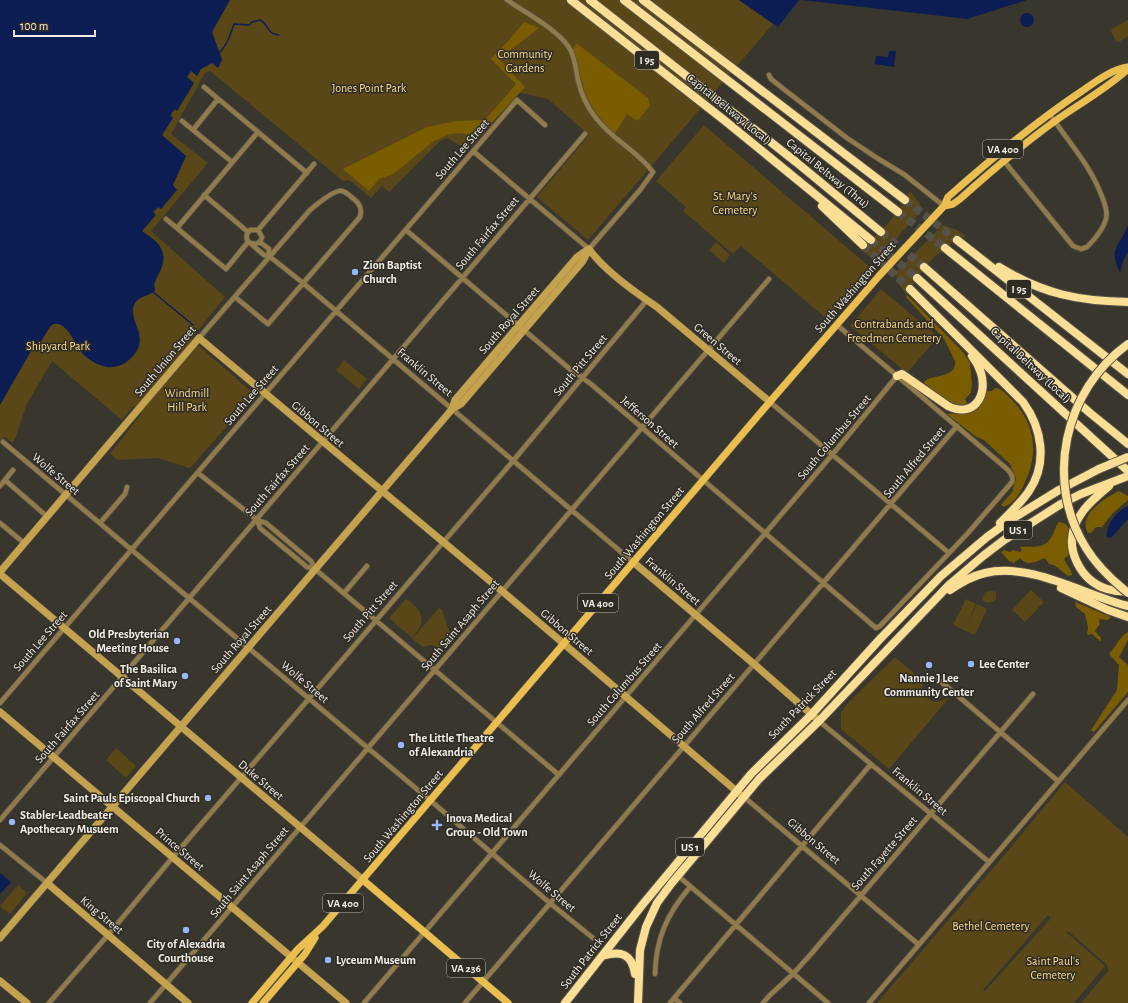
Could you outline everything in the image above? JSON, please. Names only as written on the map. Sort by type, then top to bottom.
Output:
[{"type":"highway","name":"Capital Beltway (Local)","points":[[571,0],[724,120],[871,240]]},
{"type":"highway","name":"Capital Beltway (Thru)","points":[[590,0],[881,232]]},
{"type":"highway","name":"Capital Beltway (Thru)","points":[[624,0],[898,212]]},
{"type":"highway","points":[[643,0],[905,200]]},
{"type":"highway","points":[[783,168],[863,245]]},
{"type":"highway","name":"I 95","points":[[1128,302],[1078,298],[1043,289],[1008,272],[957,240],[1128,374]]},
{"type":"highway","name":"I 95","points":[[945,248],[1128,395]]},
{"type":"highway","points":[[924,267],[1090,413],[1128,444]]},
{"type":"highway","name":"Capital Beltway (Local)","points":[[917,278],[1128,471]]},
{"type":"highway","points":[[910,289],[1023,402],[1034,420],[1041,453],[1038,470],[1029,491],[987,537]]},
{"type":"highway","points":[[1014,303],[1128,388]]},
{"type":"highway","points":[[897,376],[902,374],[942,403],[954,409],[966,410],[971,408],[981,394],[982,381],[981,373],[964,344]]},
{"type":"highway","points":[[1128,344],[1103,366],[1083,394],[1070,424],[1063,465],[1066,498],[1070,515],[1081,539],[1087,550],[1104,571],[1128,592]]},
{"type":"highway","points":[[1090,413],[1128,450]]},
{"type":"highway","name":"South Patrick Street","points":[[565,1003],[671,870],[764,759],[811,715],[918,599],[956,562],[987,537],[1039,502],[1099,469],[1128,457]]},
{"type":"highway","name":"US 1","points":[[1114,483],[1128,476]]},
{"type":"highway","points":[[1114,483],[1090,504],[1079,517],[1073,533],[1073,552],[1081,569],[1093,582],[1106,589],[1128,592]]},
{"type":"highway","name":"South Patrick Street","points":[[638,1003],[640,950],[646,927],[658,903],[678,876],[744,797],[775,763],[819,721],[949,585],[983,556],[1028,523],[1061,504],[1081,494],[1114,483]]},
{"type":"highway","points":[[936,600],[958,585],[984,573],[1016,570],[1128,606]]},
{"type":"highway","points":[[1035,575],[1084,599],[1128,618]]},
{"type":"highway","points":[[602,956],[614,953],[623,954],[628,958],[634,967],[639,987]]},
{"type":"main road","name":"South Washington Street","points":[[252,1003],[298,949],[318,932],[363,880],[770,402],[879,276],[944,206],[948,197],[1009,144],[1049,113],[1095,82],[1112,73],[1128,68]]},
{"type":"main road","name":"South Washington Street","points":[[944,206],[953,204],[960,199],[1004,161],[1055,121],[1107,86],[1128,68]]},
{"type":"main road","name":"Duke Street","points":[[363,880],[508,1003]]},
{"type":"main road","name":"South Washington Street","points":[[263,1003],[305,954],[318,932]]},
{"type":"street","name":"South Royal Street","points":[[0,938],[452,409],[461,404],[521,328],[583,261],[589,249],[640,190],[653,172],[646,161],[610,135],[594,117],[582,94],[572,54],[563,39],[507,0]]},
{"type":"street","points":[[769,75],[771,79],[780,87],[841,134],[877,158],[906,174],[944,206]]},
{"type":"street","points":[[204,87],[307,173]]},
{"type":"street","points":[[193,130],[218,99]]},
{"type":"street","name":"South Lee Street","points":[[0,703],[516,100],[545,125]]},
{"type":"street","points":[[1004,161],[1073,246],[1081,249],[1087,247],[1104,226],[1106,219],[1105,206],[1092,173],[1049,113]]},
{"type":"street","points":[[182,121],[232,162]]},
{"type":"street","points":[[177,228],[258,132]]},
{"type":"street","name":"South Fairfax Street","points":[[0,820],[394,360],[584,134]]},
{"type":"street","name":"Green Street","points":[[473,151],[589,249],[595,258],[657,307],[949,553]]},
{"type":"street","points":[[258,230],[314,164]]},
{"type":"street","name":"South Union Street","points":[[0,573],[269,256],[310,210],[327,197],[338,191],[342,191],[358,204],[361,212],[360,217],[303,283]]},
{"type":"street","points":[[204,195],[248,232]]},
{"type":"street","points":[[166,219],[226,269],[249,243]]},
{"type":"street","points":[[249,243],[246,237],[248,232],[253,229],[258,230]]},
{"type":"street","points":[[249,243],[255,244],[260,242],[262,237],[258,230]]},
{"type":"street","name":"Jefferson Street","points":[[406,230],[521,328],[582,377],[876,628],[880,626],[949,553]]},
{"type":"street","name":"Franklin Street","points":[[260,242],[268,249],[269,256]]},
{"type":"street","name":"Franklin Street","points":[[249,243],[264,256],[269,256],[303,283],[754,664],[811,715],[989,862]]},
{"type":"street","name":"South Saint Asaph Street","points":[[150,1003],[769,279]]},
{"type":"street","points":[[235,297],[268,324],[303,283]]},
{"type":"street","name":"South Pitt Street","points":[[49,1003],[513,461],[647,300]]},
{"type":"street","points":[[837,325],[1011,473],[1013,479],[1012,482],[949,553]]},
{"type":"street","name":"Gibbon Street","points":[[199,338],[502,591],[918,944]]},
{"type":"street","name":"South Columbus Street","points":[[364,1003],[696,615],[897,376]]},
{"type":"street","name":"South Alfred Street","points":[[465,1003],[551,904],[957,426]]},
{"type":"street","name":"Wolfe Street","points":[[3,442],[309,698],[491,854],[593,938]]},
{"type":"street","points":[[0,486],[13,470]]},
{"type":"street","points":[[198,473],[257,520],[266,523],[311,561],[315,570]]},
{"type":"street","points":[[5,480],[31,506],[43,513]]},
{"type":"street","points":[[100,523],[125,494],[126,487]]},
{"type":"street","points":[[257,520],[260,528],[307,567],[315,570],[344,593],[559,775]]},
{"type":"street","points":[[0,523],[24,543]]},
{"type":"street","points":[[344,593],[367,566]]},
{"type":"street","name":"Duke Street","points":[[0,573],[363,880]]},
{"type":"street","points":[[938,679],[1058,781]]},
{"type":"street","name":"South Fayette Street","points":[[763,1003],[772,992],[793,974],[1033,694]]},
{"type":"street","points":[[869,1003],[1128,700]]},
{"type":"street","name":"Prince Street","points":[[0,712],[346,1003]]},
{"type":"street","points":[[670,1003],[871,764]]},
{"type":"street","name":"King Street","points":[[0,845],[188,1003]]},
{"type":"street","points":[[671,870],[828,1003]]},
{"type":"street","points":[[655,974],[656,951],[662,930],[672,910],[690,887]]},
{"type":"street","points":[[0,981],[27,1003]]},
{"type":"street","points":[[674,998],[680,1003]]},
{"type":"green space","name":"Jones Point Park","points":[[230,0],[739,0],[773,24],[588,240],[537,197],[589,135],[548,99],[517,92],[471,145],[464,146],[448,138],[440,141],[389,192],[382,186],[371,198],[349,180],[343,181],[210,71],[205,73],[171,134],[208,163],[151,231],[225,297],[191,339],[255,395],[190,468],[157,458],[118,460],[110,454],[142,413],[133,406],[122,420],[52,361],[27,404],[15,439],[12,443],[5,437],[0,443],[0,405],[31,350],[38,348],[50,326],[55,323],[60,324],[69,332],[87,357],[97,363],[111,368],[140,334],[133,314],[134,304],[136,300],[150,294],[155,290],[154,283],[160,273],[162,253],[159,245],[142,231],[155,215],[153,212],[158,207],[160,209],[186,156],[161,135],[172,118],[170,116],[175,109],[177,111],[193,83],[186,77],[191,71],[201,69],[212,63],[218,67],[222,60],[212,32]]},
{"type":"green space","points":[[1128,20],[1128,36],[1119,42],[1116,41],[1111,32],[1112,29]]},
{"type":"green space","name":"St. Mary's Cemetery","points":[[704,125],[871,268],[827,319],[741,246],[733,254],[683,211],[686,207],[656,181]]},
{"type":"green space","points":[[910,191],[923,209],[878,259],[866,254],[858,248],[867,243],[882,230],[900,208]]},
{"type":"green space","points":[[943,225],[957,230],[966,236],[947,246],[931,260],[924,268],[907,295],[900,286],[895,273]]},
{"type":"green space","points":[[716,242],[730,255],[724,263],[709,250]]},
{"type":"green space","name":"Contrabands and Freedmen Cemetery","points":[[881,289],[938,337],[907,373],[850,326]]},
{"type":"green space","points":[[344,360],[367,379],[359,389],[336,370]]},
{"type":"green space","points":[[1031,590],[1044,602],[1025,622],[1012,610]]},
{"type":"green space","points":[[985,592],[996,592],[996,599],[993,602],[985,602],[982,599]]},
{"type":"green space","points":[[406,599],[417,608],[421,617],[420,626],[412,638],[389,618]]},
{"type":"green space","points":[[966,599],[976,604],[964,630],[953,625]]},
{"type":"green space","points":[[977,604],[987,609],[975,635],[964,630]]},
{"type":"green space","points":[[439,608],[442,610],[451,636],[440,648],[430,645],[423,647],[412,639]]},
{"type":"green space","points":[[895,657],[923,681],[922,692],[930,700],[939,701],[948,699],[889,769],[841,729],[841,712],[849,702]]},
{"type":"green space","points":[[116,748],[136,766],[126,778],[106,760]]},
{"type":"green space","points":[[1065,782],[1128,837],[1128,1003],[1081,1003],[1108,971],[1107,965],[1068,931],[1066,932],[1105,966],[1074,1003],[877,1003]],"holes":[[[1048,915],[1051,918],[985,991],[983,990]]]},
{"type":"green space","points":[[18,885],[27,893],[10,914],[0,906]]},
{"type":"green space","points":[[286,967],[288,969],[259,1003],[256,1003]]},
{"type":"shaded area","points":[[524,22],[539,28],[499,59],[525,87],[478,138],[462,133],[450,134],[434,141],[393,174],[379,179],[369,191],[343,169],[427,127],[456,121],[485,120],[516,84],[491,59]]},
{"type":"shaded area","points":[[576,43],[648,98],[650,106],[637,121],[627,114],[615,133],[609,129],[596,113],[586,96],[574,54],[573,49]]},
{"type":"shaded area","points":[[907,295],[963,352],[970,363],[972,383],[971,393],[965,399],[967,404],[963,407],[947,401],[924,383],[929,379],[949,373],[955,366],[955,361],[944,339],[906,297]]},
{"type":"shaded area","points":[[995,388],[1005,393],[1025,416],[1032,437],[1033,448],[1030,470],[1022,490],[1011,503],[1004,507],[1001,505],[1013,491],[1016,479],[1010,464],[984,440],[975,436],[947,414],[964,413],[987,391],[992,391]]},
{"type":"shaded area","points":[[1119,491],[1128,496],[1128,500],[1112,514],[1102,527],[1096,527],[1091,533],[1088,533],[1086,520],[1089,514],[1100,503]]},
{"type":"shaded area","points":[[1059,522],[1066,525],[1069,529],[1069,555],[1064,559],[1072,575],[1068,576],[1054,565],[1049,564],[1045,558],[1028,563],[1020,558],[1014,563],[1009,561],[1001,552],[1004,550],[1010,552],[1013,550],[1020,552],[1022,550],[1020,547],[1035,547],[1047,543]]},
{"type":"shaded area","points":[[1075,602],[1111,617],[1108,620],[1100,619],[1100,624],[1095,631],[1101,638],[1101,642],[1092,634],[1087,635],[1088,627],[1085,614],[1076,607]]},
{"type":"shaded area","points":[[1128,632],[1128,640],[1119,657],[1128,665],[1128,692],[1094,732],[1091,730],[1117,690],[1119,665],[1109,654],[1122,637]]},
{"type":"water","points":[[0,0],[230,0],[212,32],[222,60],[218,68],[212,63],[201,69],[197,76],[191,71],[187,77],[194,83],[177,111],[175,109],[170,115],[173,118],[162,135],[186,156],[173,185],[177,190],[161,209],[158,207],[153,212],[156,215],[142,231],[158,243],[163,252],[164,259],[163,265],[155,280],[155,290],[138,300],[134,305],[134,318],[140,337],[136,351],[130,359],[118,366],[112,367],[99,365],[87,358],[82,353],[70,333],[64,327],[54,324],[49,328],[36,348],[31,351],[0,405]]},
{"type":"water","points":[[739,0],[799,0],[778,27]]},
{"type":"water","points":[[802,0],[1027,0],[967,19]]},
{"type":"water","points":[[1027,13],[1032,15],[1034,20],[1032,25],[1027,27],[1022,25],[1020,20],[1022,15]]},
{"type":"water","points":[[889,51],[896,51],[894,67],[875,64],[876,56],[888,57]]},
{"type":"water","points":[[1128,225],[1128,252],[1123,261],[1120,273],[1115,252]]},
{"type":"water","points":[[1128,506],[1128,519],[1111,538],[1107,537],[1110,523],[1120,511]]},
{"type":"water","points":[[0,873],[11,882],[0,894]]},
{"type":"waterway","points":[[219,53],[227,43],[234,24],[249,25],[252,22],[260,20],[272,33],[279,35]]},
{"type":"waterway","points":[[153,292],[193,325]]},
{"type":"tunnel","points":[[905,200],[957,240]]},
{"type":"tunnel","points":[[898,212],[945,248]]},
{"type":"tunnel","points":[[881,232],[924,267]]},
{"type":"tunnel","points":[[871,240],[917,278]]},
{"type":"tunnel","points":[[863,245],[910,289]]},
{"type":"place","name":"Zion Baptist Church","points":[[355,272]]},
{"type":"place","name":"Old Presbyterian Meeting House","points":[[177,641]]},
{"type":"place","name":"Lee Center","points":[[971,664]]},
{"type":"place","name":"Nannie J Lee Community Center","points":[[929,665]]},
{"type":"place","name":"The Basilica of Saint Mary","points":[[185,676]]},
{"type":"place","name":"The Little Theatre of Alexandria","points":[[401,745]]},
{"type":"place","name":"Saint Pauls Episcopal Church","points":[[208,798]]},
{"type":"place","name":"Stabler-Leadbeater Apothecary Musuem","points":[[12,822]]},
{"type":"place","name":"Inova Medical Group - Old Town","points":[[437,825]]},
{"type":"place","name":"City of Alexadria Courthouse","points":[[186,930]]},
{"type":"place","name":"Lyceum Museum","points":[[328,960]]},
{"type":"park label","name":"Community Gardens","points":[[525,61]]},
{"type":"park label","name":"Shipyard Park","points":[[58,346]]},
{"type":"park label","name":"Windmill Hill Park","points":[[187,400]]},
{"type":"park label","name":"Bethel Cemetery","points":[[991,926]]},
{"type":"park label","name":"Saint Paul's Cemetery","points":[[1053,968]]}]
